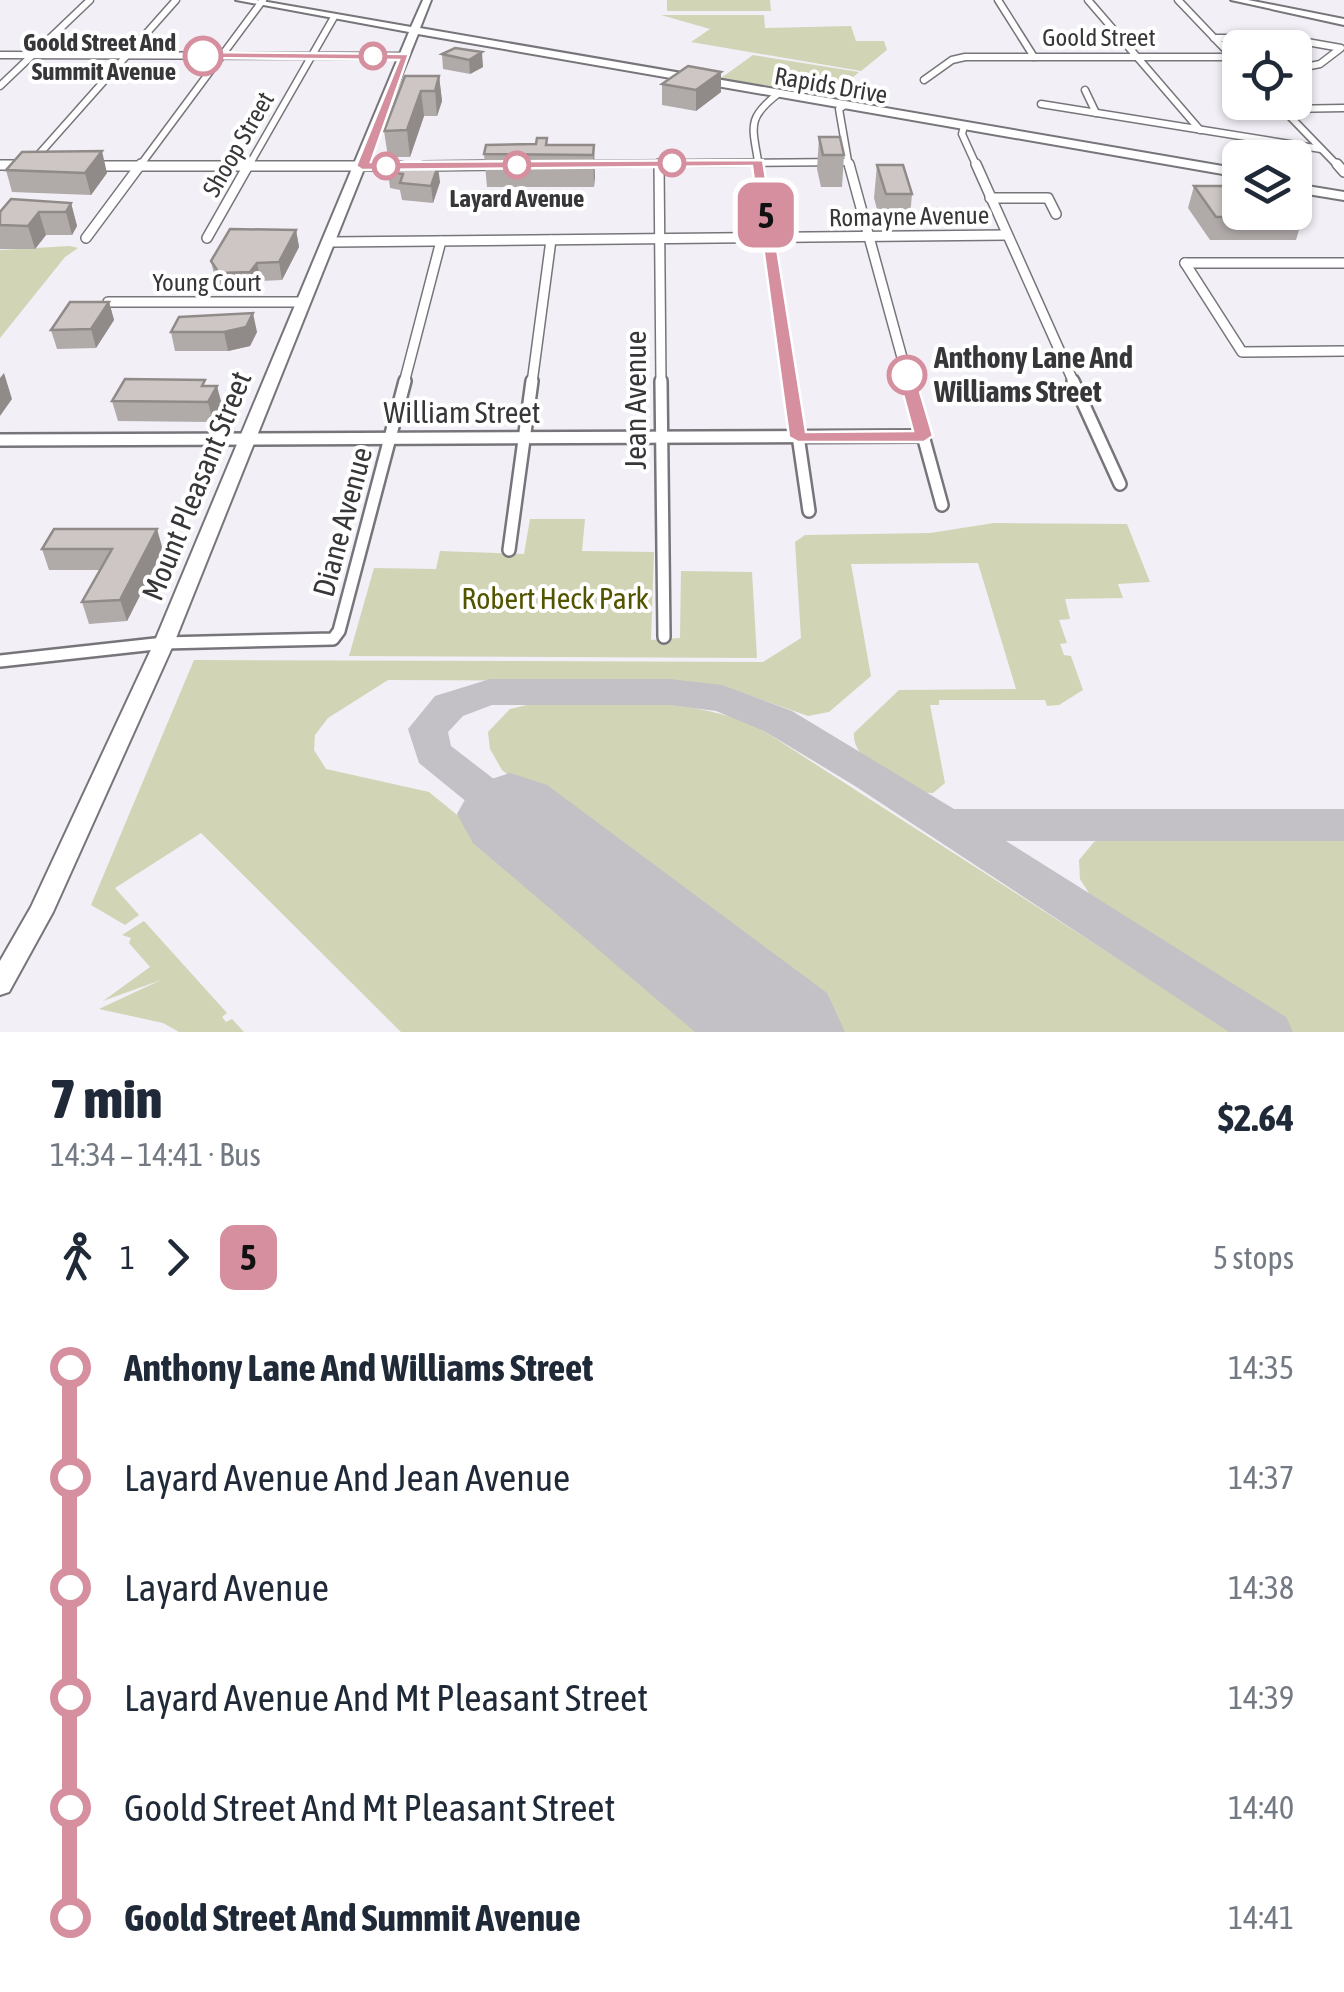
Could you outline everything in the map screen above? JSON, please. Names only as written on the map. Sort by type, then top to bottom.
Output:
[{"type":"street","points":[[0,86],[90,0]]},
{"type":"street","points":[[30,165],[176,0]]},
{"type":"street","name":"Rapids Drive","points":[[240,0],[1222,172]]},
{"type":"street","name":"Mount Pleasant Street","points":[[0,984],[41,912],[164,643],[332,242],[427,0]]},
{"type":"street","points":[[998,0],[1034,57]]},
{"type":"street","points":[[1088,0],[1133,57],[1156,76],[1200,130]]},
{"type":"street","points":[[1178,0],[1222,46]]},
{"type":"street","points":[[1235,0],[1344,19]]},
{"type":"street","points":[[1254,0],[1344,19]]},
{"type":"street","points":[[86,238],[260,2]]},
{"type":"street","name":"Shoop Street","points":[[207,238],[334,17]]},
{"type":"street","name":"Rapids Drive","points":[[416,31],[776,95]]},
{"type":"street","points":[[1214,38],[1222,38]]},
{"type":"street","points":[[0,55],[406,55],[436,40],[455,40]]},
{"type":"street","points":[[1312,43],[1340,48],[1312,66]]},
{"type":"street","name":"Goold Street","points":[[924,80],[952,60],[965,57],[1222,57]]},
{"type":"street","points":[[1085,90],[1096,113]]},
{"type":"street","points":[[776,95],[752,118],[809,511]]},
{"type":"street","points":[[1042,104],[1344,154]]},
{"type":"street","points":[[842,107],[848,162],[942,505]]},
{"type":"street","points":[[1312,107],[1344,108]]},
{"type":"street","points":[[1293,120],[1344,172]]},
{"type":"street","points":[[962,128],[1120,484]]},
{"type":"street","points":[[566,164],[848,162]]},
{"type":"street","name":"Jean Avenue","points":[[660,164],[664,637]]},
{"type":"street","points":[[0,165],[47,165]]},
{"type":"street","points":[[82,166],[512,165]]},
{"type":"street","points":[[1312,187],[1344,193]]},
{"type":"street","points":[[990,198],[1048,198],[1056,214]]},
{"type":"street","name":"Romayne Avenue","points":[[332,242],[1007,235]]},
{"type":"street","points":[[509,550],[551,240]]},
{"type":"street","name":"Diane Avenue","points":[[164,643],[333,640],[339,631],[391,439],[441,241]]},
{"type":"street","points":[[1344,262],[1185,263],[1242,352],[1344,351]]},
{"type":"street","name":"Young Court","points":[[108,302],[305,302]]},
{"type":"street","name":"William Street","points":[[0,440],[924,436]]},
{"type":"street","points":[[0,661],[164,643]]},
{"type":"green space","points":[[667,0],[770,0],[771,11],[667,11]]},
{"type":"green space","points":[[661,15],[764,15],[765,28],[851,26],[856,41],[884,41],[887,50],[861,71],[691,42],[710,29]]},
{"type":"green space","points":[[753,55],[859,72],[831,97],[721,78]]},
{"type":"green space","points":[[78,248],[65,257],[0,338],[0,250]]},
{"type":"green space","name":"Robert Heck Park","points":[[530,519],[585,519],[582,551],[654,552],[651,640],[680,638],[681,571],[752,572],[757,658],[349,656],[374,568],[436,569],[440,551],[524,554]]},
{"type":"green space","points":[[994,523],[1127,524],[1150,582],[1118,584],[1123,598],[1065,599],[1070,619],[1059,620],[1067,643],[1060,644],[1064,655],[1071,656],[1083,690],[1059,705],[1047,706],[1045,700],[939,700],[939,705],[930,705],[945,783],[933,793],[909,788],[871,765],[855,744],[854,733],[899,690],[1016,689],[978,563],[851,564],[871,676],[829,712],[808,716],[734,690],[684,681],[388,680],[328,718],[315,735],[314,750],[326,769],[429,792],[722,1032],[401,1032],[201,833],[115,888],[139,915],[125,925],[91,905],[194,660],[763,662],[801,638],[795,542],[805,535],[930,533]]},
{"type":"green space","points":[[536,703],[675,706],[729,716],[756,726],[1232,1032],[841,1032],[502,770],[490,749],[488,732],[510,709]]},
{"type":"green space","points":[[1111,834],[1344,835],[1344,1032],[1292,1032],[1097,906],[1080,879],[1079,860],[1094,842]]},
{"type":"green space","points":[[144,921],[227,1013],[222,1017],[226,1022],[232,1019],[244,1032],[179,1032],[163,1023],[99,1009],[161,980],[103,1001],[150,967],[129,943],[131,938],[122,935]]},
{"type":"building","points":[[455,48],[482,52],[469,60],[442,54]]},
{"type":"building","points":[[688,66],[721,72],[696,90],[662,84]]},
{"type":"building","points":[[405,76],[439,76],[435,91],[421,91],[407,130],[384,131]]},
{"type":"building","points":[[819,137],[840,137],[844,155],[823,155]]},
{"type":"building","points":[[537,138],[547,138],[546,145],[594,145],[593,155],[484,154],[486,145],[536,144]]},
{"type":"building","points":[[102,151],[85,173],[6,170],[22,152]]},
{"type":"building","points":[[392,162],[438,166],[431,186],[400,183],[403,174],[388,172]]},
{"type":"building","points":[[877,165],[903,165],[912,194],[886,194]]},
{"type":"building","points":[[1194,186],[1222,186],[1222,217],[1216,217]]},
{"type":"building","points":[[11,199],[71,203],[66,212],[39,212],[28,226],[0,225],[0,212]]},
{"type":"building","points":[[230,229],[296,230],[279,262],[257,263],[250,272],[219,273],[211,261]]},
{"type":"building","points":[[70,302],[109,302],[91,329],[51,330]]},
{"type":"building","points":[[253,313],[246,327],[224,332],[171,332],[179,317]]},
{"type":"building","points":[[125,379],[205,380],[202,386],[217,386],[208,402],[112,401]]},
{"type":"building","points":[[54,529],[157,529],[120,600],[82,602],[112,549],[42,549]]},
{"type":"taxiway","points":[[510,814],[433,753],[428,729],[449,706],[490,692],[670,692],[722,698],[778,721],[869,775],[1269,1032]]},
{"type":"taxiway","points":[[949,825],[1344,825]]},
{"type":"runway","points":[[510,814],[784,1032]]},
{"type":"bus line","name":"5","points":[[203,56],[406,56],[362,166],[758,162],[798,437],[924,436],[907,375]]},
{"type":"place","name":"Goold Street And Summit Avenue","points":[[203,56]]},
{"type":"place","name":"Layard Avenue","points":[[517,165]]},
{"type":"place","name":"Anthony Lane And Williams Street","points":[[907,375]]}]
